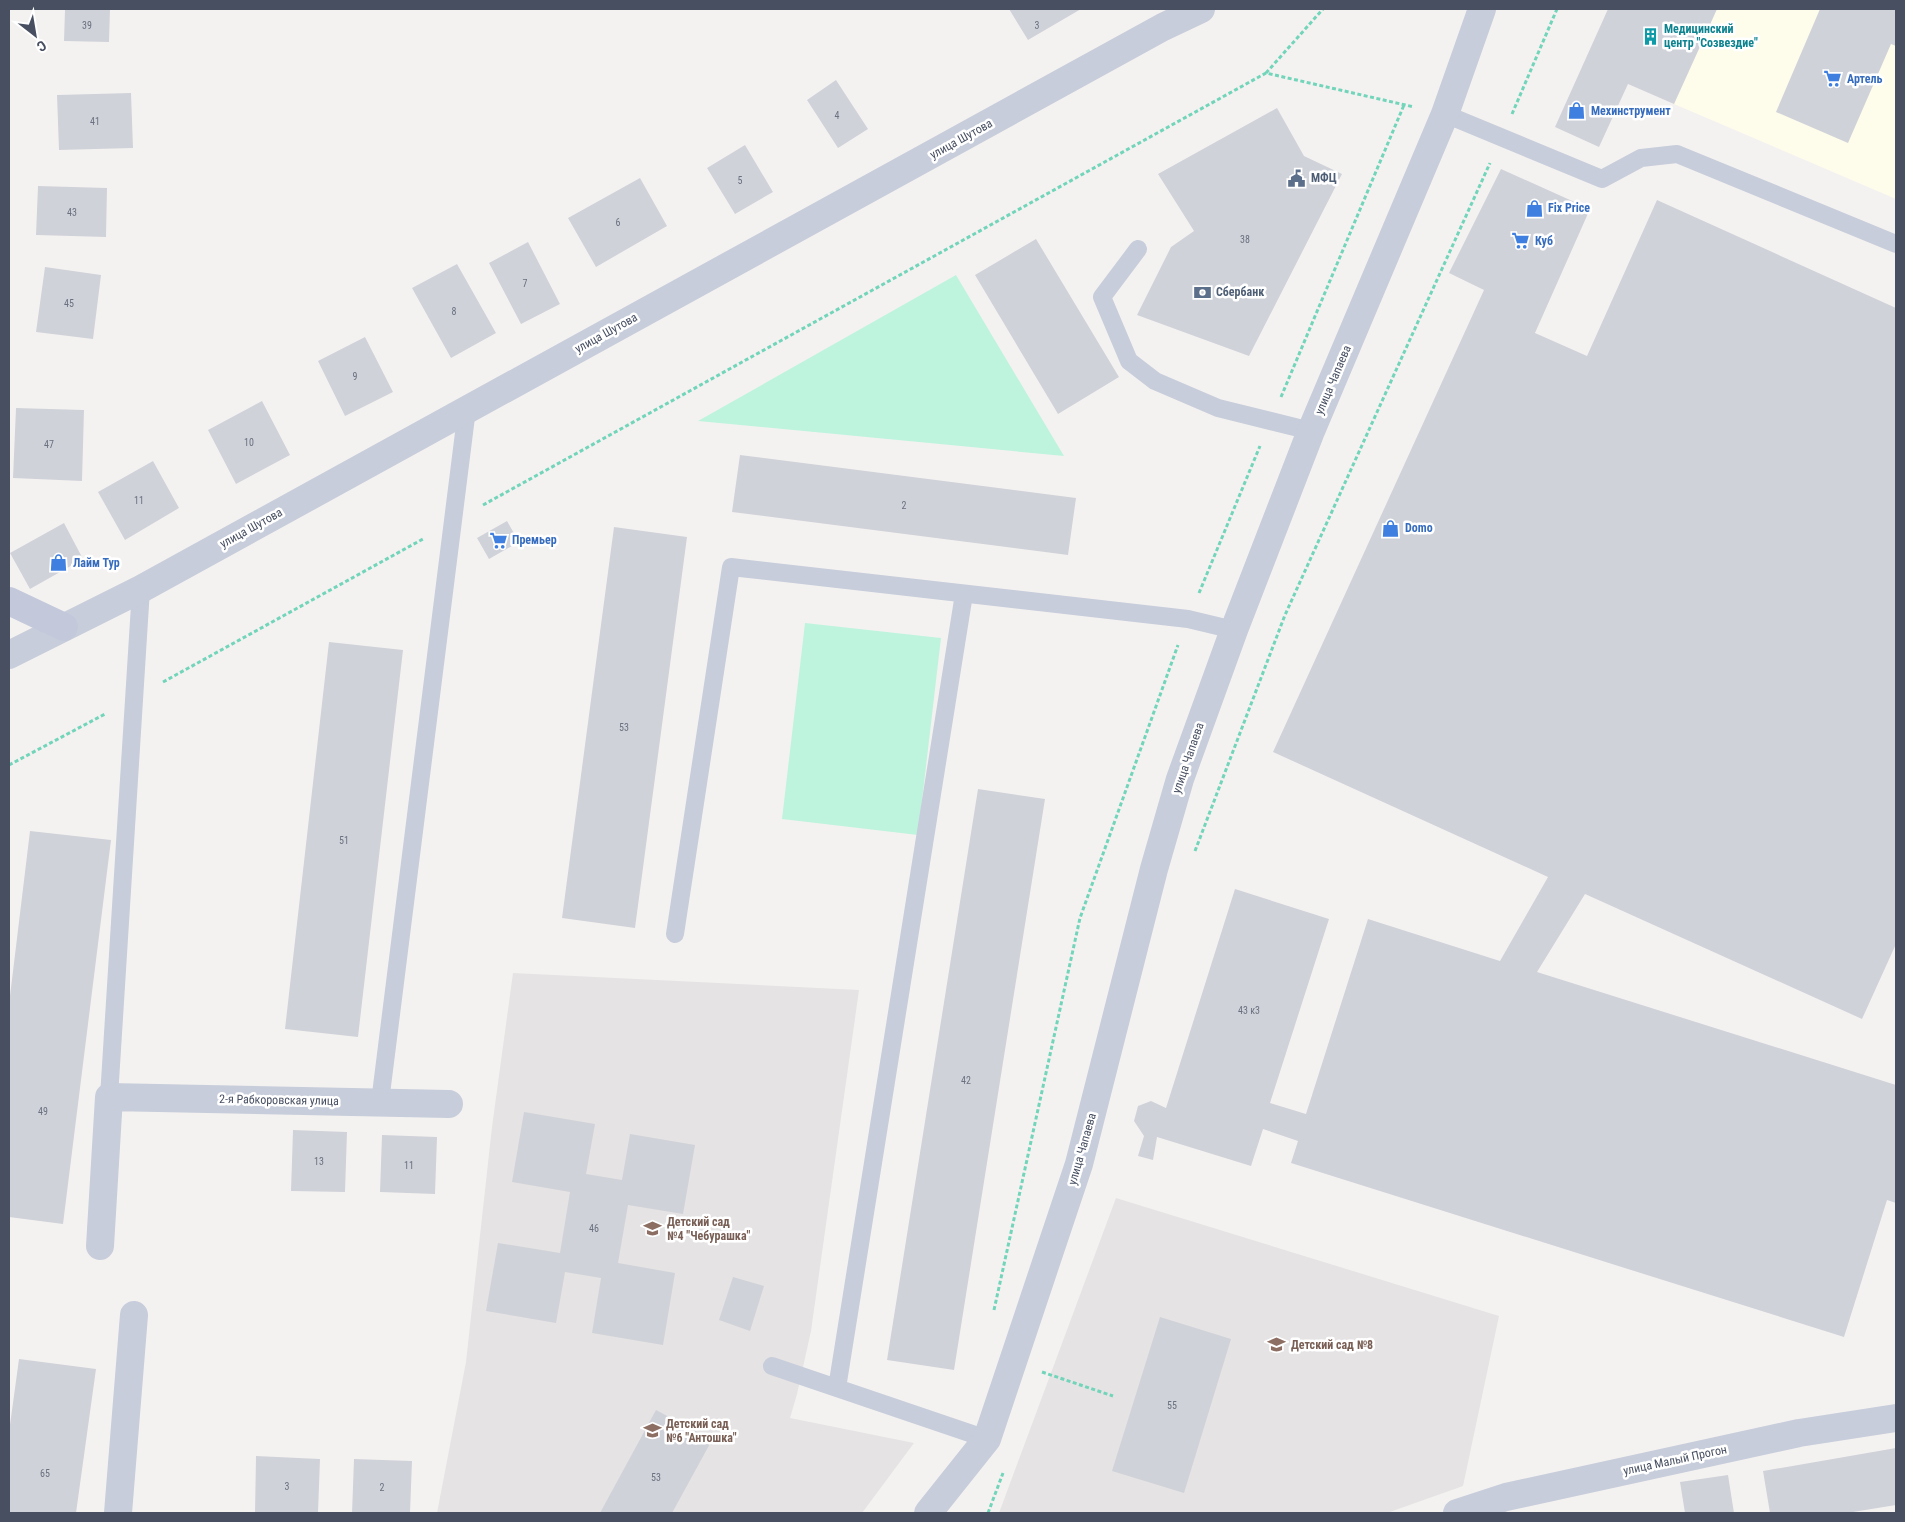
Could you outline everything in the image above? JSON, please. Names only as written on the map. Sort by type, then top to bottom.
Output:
[{"type":"street","name":"улица Шутова","points":[[9,655],[141,589],[1163,28],[1201,9]]},
{"type":"street","name":"улица Чапаева","points":[[928,1513],[987,1439],[1079,1164],[1152,879],[1180,779],[1234,630],[1312,431],[1445,114],[1482,9]]},
{"type":"street","points":[[9,601],[64,627]]},
{"type":"street","name":"2-я Рабкоровская улица","points":[[109,1097],[449,1104]]},
{"type":"street","points":[[100,1246],[109,1097]]},
{"type":"street","points":[[118,1513],[134,1315]]},
{"type":"street","name":"улица Малый Прогон","points":[[1457,1513],[1506,1497],[1799,1433],[1896,1418]]},
{"type":"lane","points":[[1445,114],[1602,179],[1640,158],[1677,154],[1896,244]]},
{"type":"lane","points":[[1138,249],[1102,297],[1129,361],[1155,381],[1218,408],[1312,431]]},
{"type":"lane","points":[[380,1102],[467,409]]},
{"type":"lane","points":[[675,934],[731,567],[1188,620],[1234,630]]},
{"type":"lane","points":[[109,1097],[141,589]]},
{"type":"lane","points":[[837,1388],[964,594]]},
{"type":"lane","points":[[772,1366],[987,1439]]},
{"type":"path","points":[[9,766],[134,699],[1266,73],[1323,9]]},
{"type":"path","points":[[1194,855],[1285,616],[1501,138],[1557,9]]},
{"type":"path","points":[[1266,73],[1445,114]]},
{"type":"path","points":[[1012,1362],[1113,1396]]},
{"type":"path","points":[[1042,1372],[1045,1362]]},
{"type":"shaded area","points":[[1717,9],[1896,9],[1896,199],[1674,104]]},
{"type":"shaded area","name":"Детский сад №4 \"Чебурашка\"","points":[[513,973],[859,990],[811,1331],[790,1418],[914,1443],[862,1513],[437,1513],[466,1362],[492,1127]]},
{"type":"shaded area","name":"Детский сад №8","points":[[1116,1198],[1499,1316],[1463,1486],[1387,1513],[999,1513]]},
{"type":"green space","points":[[956,275],[1064,456],[698,421]]},
{"type":"green space","points":[[805,623],[941,638],[918,835],[782,819]]},
{"type":"building","points":[[65,9],[110,9],[109,42],[64,41]]},
{"type":"building","points":[[1009,9],[1081,9],[1028,40]]},
{"type":"building","name":"Медицинский центр \"Созвездие\"","points":[[1608,9],[1717,9],[1674,104],[1628,84],[1599,147],[1555,127]]},
{"type":"building","name":"Артель","points":[[1820,9],[1896,9],[1896,46],[1891,44],[1848,143],[1776,112]]},
{"type":"building","points":[[836,80],[868,129],[838,148],[807,100]]},
{"type":"building","points":[[131,93],[133,148],[59,150],[57,95]]},
{"type":"building","points":[[1277,108],[1304,156],[1342,174],[1249,356],[1137,315],[1171,247],[1194,231],[1158,174]]},
{"type":"building","points":[[745,145],[773,192],[735,214],[707,168]]},
{"type":"building","points":[[1501,169],[1590,209],[1535,333],[1587,356],[1657,200],[1896,308],[1896,944],[1862,1019],[1585,894],[1537,972],[1896,1085],[1896,1203],[1887,1200],[1844,1337],[1291,1163],[1298,1141],[1263,1129],[1251,1166],[1157,1137],[1153,1160],[1138,1156],[1144,1136],[1134,1121],[1138,1106],[1151,1101],[1166,1108],[1235,889],[1329,919],[1270,1103],[1306,1114],[1368,919],[1500,961],[1548,877],[1273,752],[1484,290],[1449,273]]},
{"type":"building","points":[[640,178],[667,226],[596,267],[568,218]]},
{"type":"building","points":[[38,186],[107,188],[106,237],[36,235]]},
{"type":"building","points":[[1036,239],[1119,377],[1058,414],[975,275]]},
{"type":"building","points":[[528,242],[560,304],[521,324],[489,263]]},
{"type":"building","points":[[457,264],[496,333],[451,358],[412,288]]},
{"type":"building","points":[[45,267],[101,275],[93,339],[36,332]]},
{"type":"building","points":[[365,337],[393,392],[345,416],[318,361]]},
{"type":"building","points":[[262,401],[290,455],[236,484],[208,430]]},
{"type":"building","points":[[16,408],[84,410],[82,481],[13,478]]},
{"type":"building","points":[[740,455],[1076,498],[1068,555],[732,512]]},
{"type":"building","points":[[153,461],[179,508],[125,540],[98,492]]},
{"type":"building","name":"Премьер","points":[[507,521],[519,542],[489,559],[477,538]]},
{"type":"building","points":[[64,523],[83,559],[30,589],[10,553]]},
{"type":"building","points":[[614,527],[687,537],[635,928],[562,918]]},
{"type":"building","points":[[329,642],[403,650],[358,1037],[285,1029]]},
{"type":"building","points":[[978,789],[1045,799],[954,1370],[887,1360]]},
{"type":"building","points":[[30,831],[111,840],[63,1224],[9,1217],[9,1004]]},
{"type":"building","points":[[524,1112],[595,1124],[586,1174],[622,1180],[630,1134],[695,1145],[683,1214],[628,1205],[618,1263],[675,1273],[663,1345],[592,1333],[601,1278],[565,1272],[556,1323],[486,1311],[498,1243],[560,1253],[570,1192],[512,1182]]},
{"type":"building","points":[[293,1130],[347,1132],[345,1192],[291,1191]]},
{"type":"building","points":[[382,1135],[437,1137],[435,1194],[380,1192]]},
{"type":"building","points":[[733,1277],[764,1286],[750,1331],[719,1320]]},
{"type":"building","points":[[1160,1317],[1231,1339],[1184,1493],[1112,1471]]},
{"type":"building","points":[[19,1359],[96,1369],[76,1513],[9,1513],[9,1432]]},
{"type":"building","points":[[656,1410],[712,1440],[672,1513],[600,1513]]},
{"type":"building","points":[[1896,1448],[1896,1505],[1847,1513],[1770,1513],[1763,1471]]},
{"type":"building","points":[[256,1456],[320,1459],[318,1513],[255,1513]]},
{"type":"building","points":[[354,1459],[412,1461],[410,1513],[352,1513]]},
{"type":"building","points":[[1728,1475],[1734,1513],[1685,1513],[1680,1482]]},
{"type":"place","name":"Медицинский центр \"Созвездие\"","points":[[1650,36]]},
{"type":"place","name":"Артель","points":[[1833,79]]},
{"type":"place","name":"Мехинструмент","points":[[1577,111]]},
{"type":"place","name":"МФЦ","points":[[1297,178]]},
{"type":"place","name":"Fix Price","points":[[1534,208]]},
{"type":"place","name":"Куб","points":[[1521,241]]},
{"type":"place","name":"Сбербанк","points":[[1202,292]]},
{"type":"place","name":"Domo","points":[[1391,528]]},
{"type":"place","name":"Премьер","points":[[498,540]]},
{"type":"place","name":"Лайм Тур","points":[[59,563]]},
{"type":"place","name":"Детский сад №4 \"Чебурашка\"","points":[[653,1229]]},
{"type":"place","name":"Детский сад №8","points":[[1277,1345]]},
{"type":"place","name":"Детский сад №6 \"Антошка\"","points":[[652,1431]]}]
